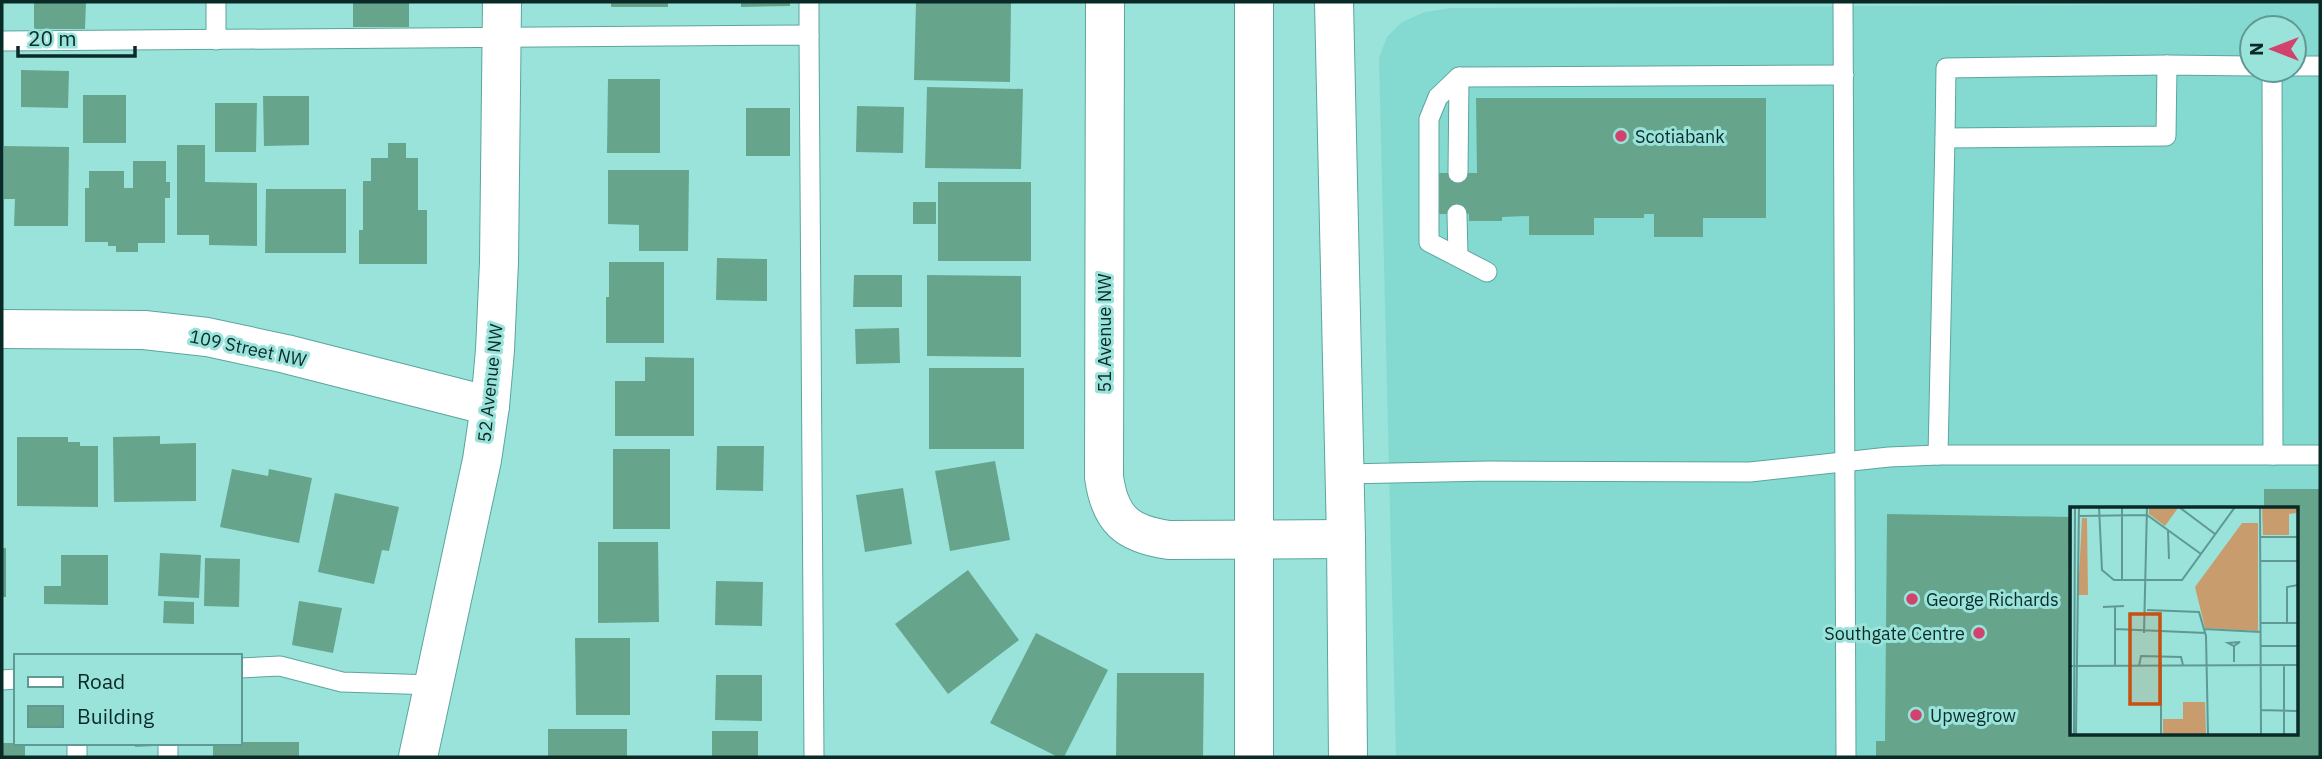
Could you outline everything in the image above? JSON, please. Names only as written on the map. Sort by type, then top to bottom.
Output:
[{"type":"street","name":"51 Avenue NW","points":[[1105,2],[1104,477],[1110,506],[1118,519],[1132,530],[1148,537],[1170,540],[1346,539]]},
{"type":"street","points":[[1254,2],[1254,757]]},
{"type":"street","points":[[1334,2],[1348,757]]},
{"type":"street","name":"52 Avenue NW","points":[[418,757],[482,460],[490,406],[499,262],[502,20]]},
{"type":"street","name":"109 Street NW","points":[[2,329],[144,330],[207,337],[286,354],[490,406]]},
{"type":"lane","points":[[216,2],[216,40]]},
{"type":"lane","points":[[809,2],[814,757]]},
{"type":"lane","points":[[1843,2],[1846,757]]},
{"type":"lane","points":[[2,41],[216,40],[502,20],[809,35]]},
{"type":"lane","points":[[1945,138],[2166,136],[2168,65]]},
{"type":"lane","points":[[1938,455],[1946,68],[2238,65]]},
{"type":"lane","points":[[1487,272],[1429,242],[1429,119],[1438,97],[1459,77],[1844,75]]},
{"type":"lane","points":[[1458,173],[1459,77]]},
{"type":"lane","points":[[2272,84],[2273,455]]},
{"type":"lane","points":[[1457,214],[1458,256]]},
{"type":"lane","points":[[1344,474],[1489,471],[1750,472],[1889,457],[1938,455],[2320,455]]},
{"type":"lane","points":[[242,668],[280,666],[342,682],[433,685]]},
{"type":"shaded area","points":[[2320,4],[2320,757],[1396,757],[1379,58],[1387,37],[1402,22],[1425,12],[1452,8]]},
{"type":"building","points":[[34,2],[86,2],[85,29],[34,29]]},
{"type":"building","points":[[353,2],[409,2],[409,27],[353,27]]},
{"type":"building","points":[[611,2],[668,2],[668,7],[611,7]]},
{"type":"building","points":[[741,2],[790,2],[790,6],[741,7]]},
{"type":"building","points":[[916,2],[1011,2],[1010,82],[914,80]]},
{"type":"building","points":[[21,70],[69,71],[68,108],[21,107]]},
{"type":"building","points":[[608,79],[660,79],[660,153],[607,153]]},
{"type":"building","points":[[927,87],[1023,89],[1021,169],[925,168]]},
{"type":"building","points":[[83,95],[126,95],[126,143],[83,143]]},
{"type":"building","points":[[263,96],[309,96],[309,145],[264,146]]},
{"type":"building","name":"Scotiabank","points":[[1476,98],[1766,98],[1766,218],[1703,218],[1703,237],[1654,237],[1654,214],[1644,214],[1644,218],[1594,218],[1594,235],[1529,235],[1529,216],[1502,217],[1502,221],[1469,221],[1469,214],[1435,214],[1435,173],[1477,173]]},
{"type":"building","points":[[215,103],[257,103],[256,152],[215,152]]},
{"type":"building","points":[[857,106],[904,107],[903,153],[856,152]]},
{"type":"building","points":[[746,108],[790,108],[790,156],[746,156]]},
{"type":"building","points":[[388,143],[406,143],[406,158],[418,158],[418,210],[427,210],[427,264],[359,264],[359,230],[363,230],[363,181],[371,181],[371,158],[388,158]]},
{"type":"building","points":[[177,145],[205,145],[205,182],[257,183],[257,246],[209,245],[209,235],[177,235]]},
{"type":"building","points":[[4,146],[69,147],[68,226],[14,226],[15,199],[4,199]]},
{"type":"building","points":[[133,161],[166,161],[166,182],[170,182],[170,198],[165,198],[165,243],[138,243],[138,252],[116,252],[116,246],[108,246],[108,242],[85,242],[85,188],[89,188],[89,171],[124,171],[124,188],[133,188]]},
{"type":"building","points":[[608,170],[689,170],[688,251],[639,251],[639,225],[608,224]]},
{"type":"building","points":[[938,182],[1031,182],[1031,261],[938,261]]},
{"type":"building","points":[[266,189],[346,189],[346,253],[265,253]]},
{"type":"building","points":[[913,202],[936,202],[936,224],[913,224]]},
{"type":"building","points":[[717,258],[767,259],[767,301],[716,300]]},
{"type":"building","points":[[609,262],[664,262],[664,343],[606,343]]},
{"type":"building","points":[[854,275],[902,275],[902,307],[853,307]]},
{"type":"building","points":[[927,275],[1021,276],[1021,357],[927,356]]},
{"type":"building","points":[[899,328],[900,363],[856,364],[855,329]]},
{"type":"building","points":[[645,357],[694,358],[694,436],[615,436],[615,381],[645,381]]},
{"type":"building","points":[[929,368],[1024,368],[1024,449],[929,449]]},
{"type":"building","points":[[160,436],[160,444],[196,443],[196,501],[114,502],[113,437]]},
{"type":"building","points":[[17,437],[68,437],[68,442],[80,442],[80,446],[98,446],[98,507],[17,506]]},
{"type":"building","points":[[717,446],[764,446],[763,491],[716,490]]},
{"type":"building","points":[[613,449],[670,449],[670,529],[613,529]]},
{"type":"building","points":[[995,461],[1010,540],[950,551],[935,471]]},
{"type":"building","points":[[232,469],[268,476],[269,469],[312,478],[299,543],[220,527]]},
{"type":"building","points":[[903,488],[912,544],[865,552],[856,495]]},
{"type":"building","name":"Southgate Centre","points":[[2264,489],[2320,489],[2320,757],[1876,757],[1876,741],[1885,741],[1887,514],[2070,517],[2070,734],[2298,734],[2298,507],[2264,507]]},
{"type":"building","points":[[335,493],[399,507],[389,551],[382,550],[374,584],[318,572]]},
{"type":"building","points":[[598,542],[658,542],[659,622],[598,623]]},
{"type":"building","points":[[2,548],[6,548],[6,597],[2,597]]},
{"type":"building","points":[[160,553],[201,555],[199,598],[158,596]]},
{"type":"building","points":[[61,555],[108,555],[108,605],[44,604],[44,586],[61,586]]},
{"type":"building","points":[[205,558],[240,559],[239,607],[204,606]]},
{"type":"building","points":[[968,570],[1019,640],[948,694],[895,624]]},
{"type":"building","points":[[716,581],[763,582],[762,626],[715,625]]},
{"type":"building","points":[[164,601],[194,602],[194,624],[163,623]]},
{"type":"building","points":[[299,601],[342,608],[333,653],[292,645]]},
{"type":"building","points":[[1036,633],[1108,670],[1064,757],[1058,757],[990,723]]},
{"type":"building","points":[[575,638],[630,638],[630,715],[576,715]]},
{"type":"building","points":[[1117,673],[1204,673],[1203,757],[1116,757]]},
{"type":"building","points":[[716,675],[762,675],[762,721],[715,720]]},
{"type":"building","points":[[548,729],[627,729],[627,757],[548,757]]},
{"type":"building","points":[[712,731],[758,731],[758,757],[712,757]]},
{"type":"building","points":[[299,742],[299,757],[213,757],[213,745]]},
{"type":"building","points":[[2,743],[25,745],[25,757],[2,757]]},
{"type":"place","name":"Scotiabank","points":[[1621,136]]},
{"type":"place","name":"George Richards","points":[[1912,599]]},
{"type":"place","name":"Southgate Centre","points":[[1979,633]]},
{"type":"place","name":"Upwegrow","points":[[1916,715]]}]
